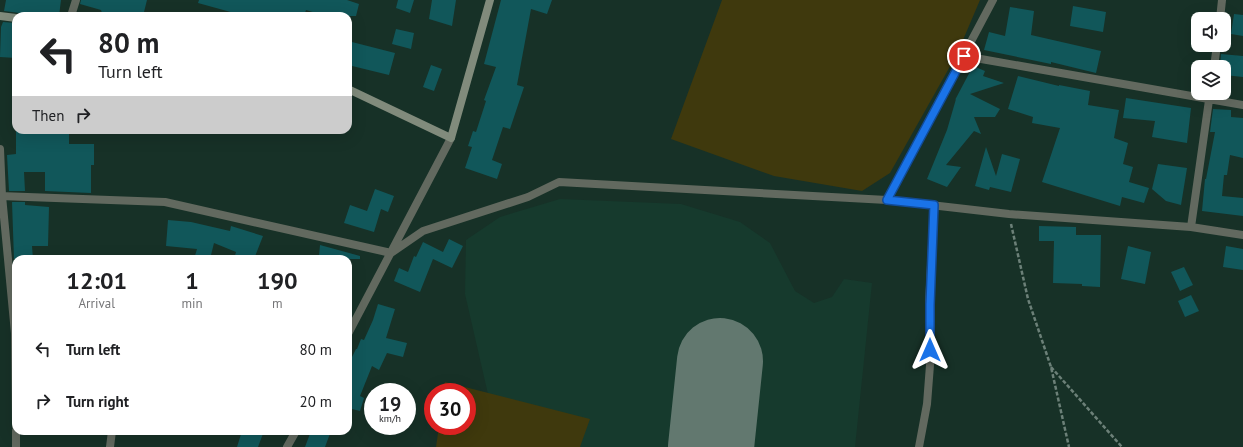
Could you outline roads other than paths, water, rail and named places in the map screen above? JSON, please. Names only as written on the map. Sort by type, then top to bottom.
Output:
[{"type":"street","points":[[72,12],[76,0]]},
{"type":"street","points":[[352,327],[451,138],[490,0]]},
{"type":"street","points":[[887,200],[993,0]]},
{"type":"street","points":[[1221,12],[1222,0]]},
{"type":"street","points":[[0,16],[12,18]]},
{"type":"street","points":[[964,56],[1191,93]]},
{"type":"street","points":[[352,91],[451,138]]},
{"type":"street","points":[[1192,227],[1209,100]]},
{"type":"street","points":[[1225,100],[1243,105]]},
{"type":"street","points":[[0,148],[1,196],[12,304]]},
{"type":"street","points":[[1,196],[165,202],[391,254],[423,231],[528,197],[559,182],[887,200],[1009,214],[1192,227],[1243,235]]},
{"type":"street","points":[[919,447],[927,404],[930,365],[930,305],[934,205]]},
{"type":"street","points":[[16,435],[16,447]]},
{"type":"street","points":[[110,447],[112,435]]},
{"type":"street","points":[[287,447],[294,435]]}]
